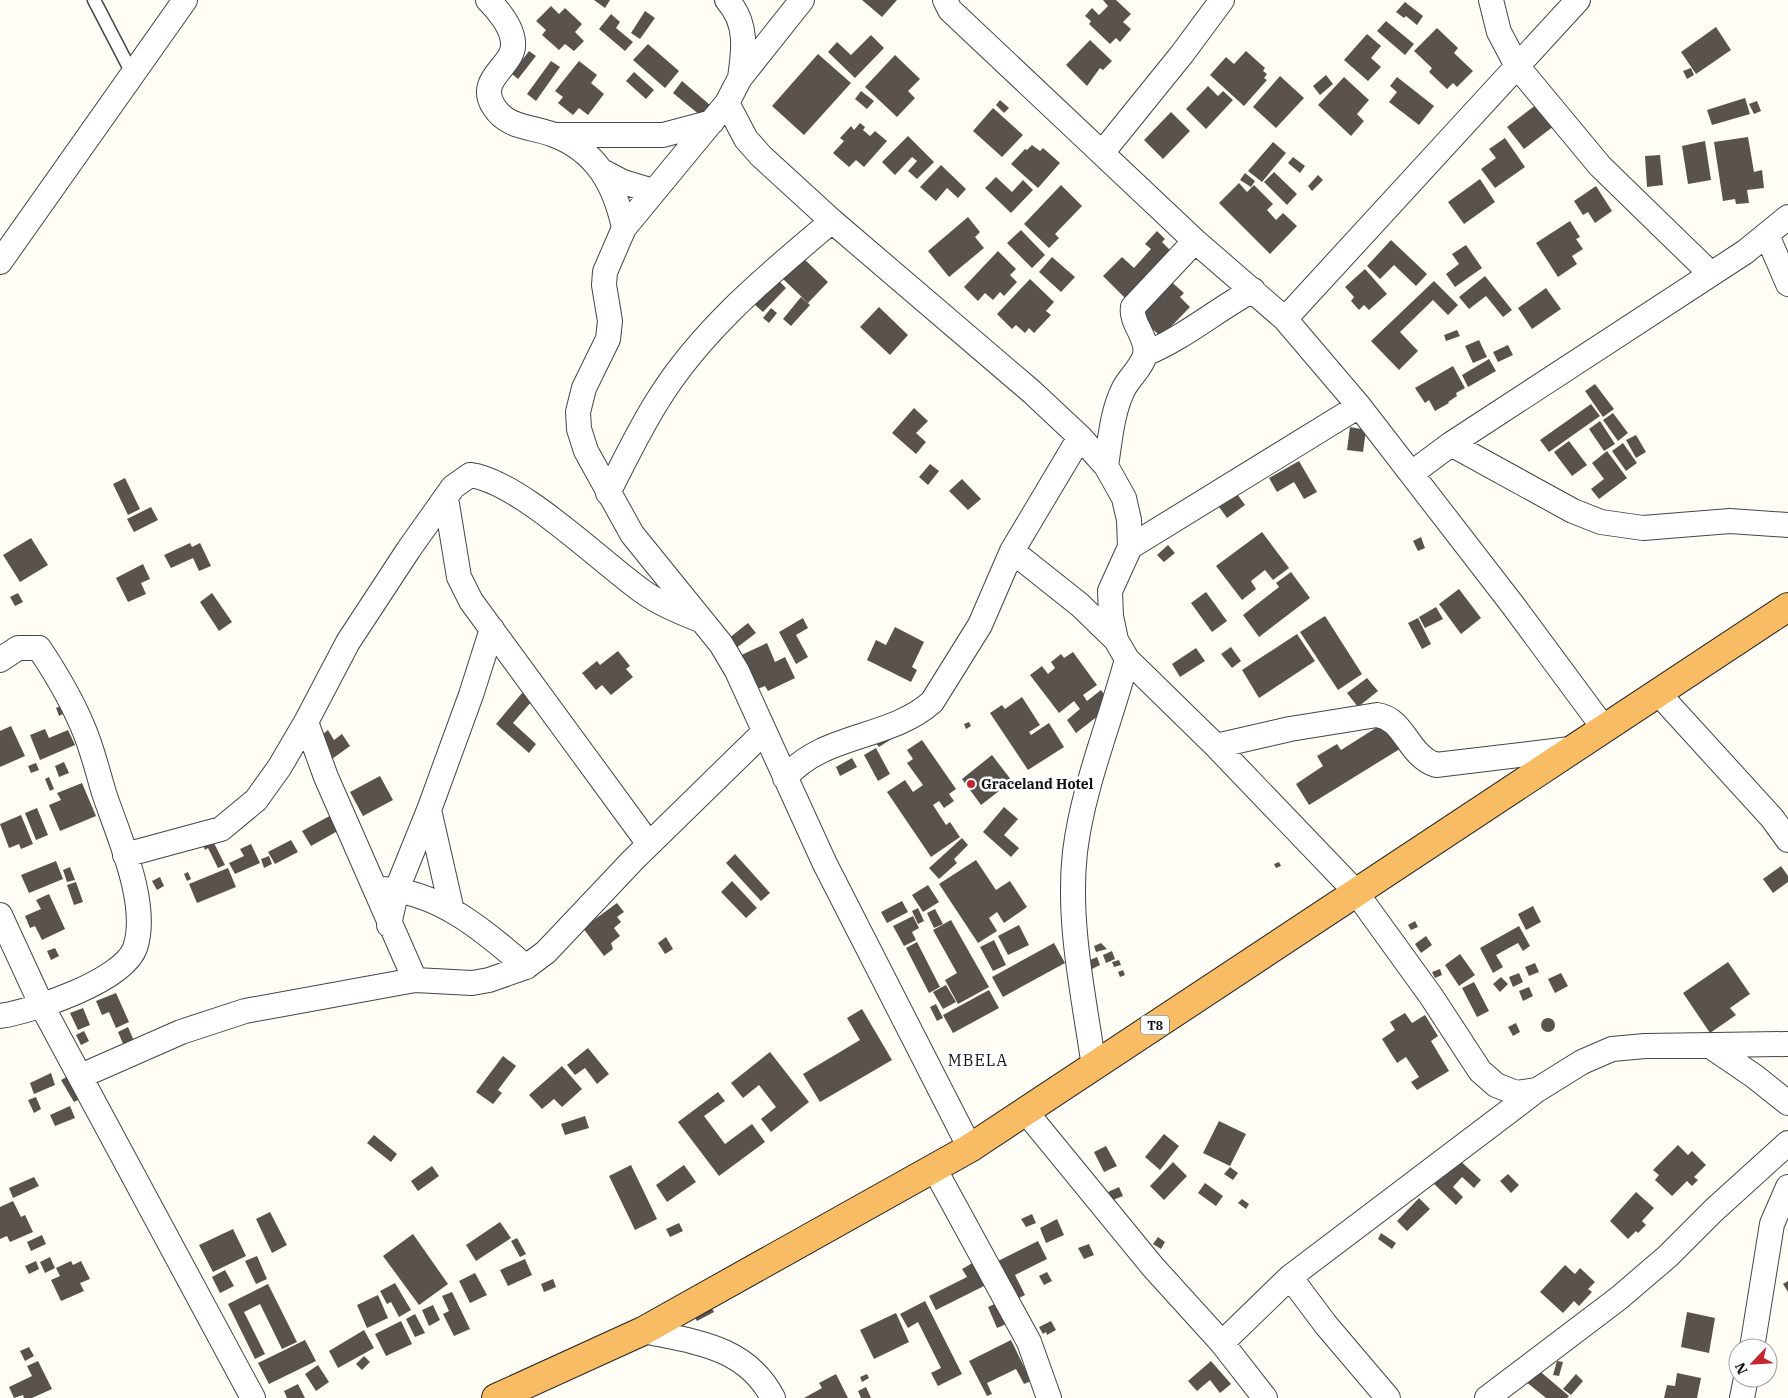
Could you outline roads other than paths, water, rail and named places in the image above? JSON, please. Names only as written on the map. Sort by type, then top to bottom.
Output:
[{"type":"highway","name":"T8","points":[[502,1397],[643,1331],[970,1148],[1355,891],[1788,607]]},
{"type":"street","points":[[0,262],[185,0]]},
{"type":"street","points":[[488,0],[505,21],[514,43],[510,54],[491,82],[488,92],[490,100],[504,118],[515,125],[554,135],[663,135],[710,125],[720,127],[746,139]]},
{"type":"street","points":[[727,0],[733,6],[743,28],[744,51],[740,78]]},
{"type":"street","points":[[802,0],[740,78],[727,103],[710,125],[624,228],[605,272],[604,285],[610,320],[608,339],[604,352],[584,388],[578,412],[579,430],[586,451],[632,534],[721,644],[737,671],[825,864],[970,1148]]},
{"type":"street","points":[[945,0],[950,10],[1195,241],[1285,319],[1359,406],[1603,727]]},
{"type":"street","points":[[1102,153],[1182,54],[1222,0]]},
{"type":"street","points":[[1491,0],[1498,32],[1517,66],[1600,166],[1710,273]]},
{"type":"street","points":[[1285,319],[1578,0]]},
{"type":"street","points":[[1493,91],[1498,32]]},
{"type":"street","points":[[727,103],[746,139],[761,156],[832,221],[1032,392],[1080,437],[1106,466],[1124,498],[1129,520],[1130,547],[1110,592],[1111,616],[1122,649],[1086,798],[1075,854],[1074,890],[1077,939],[1094,1066]]},
{"type":"street","points":[[554,135],[588,156],[604,172],[623,182],[654,191]]},
{"type":"street","points":[[604,172],[618,201],[624,228]]},
{"type":"street","points":[[1412,474],[1451,444],[1710,273],[1745,252],[1788,217]]},
{"type":"street","points":[[608,493],[658,400],[700,344],[782,263],[832,221]]},
{"type":"street","points":[[1767,235],[1787,283]]},
{"type":"street","points":[[1145,354],[1142,336],[1133,315],[1133,307],[1195,241]]},
{"type":"street","points":[[1745,252],[1787,283]]},
{"type":"street","points":[[1106,466],[1116,410],[1121,395],[1145,354],[1167,345],[1208,316],[1253,290]]},
{"type":"street","points":[[1130,547],[1359,406]]},
{"type":"street","points":[[785,778],[805,759],[838,743],[905,720],[921,712],[932,702],[980,625],[1012,551],[1080,437]]},
{"type":"street","points":[[1451,444],[1573,511],[1601,522],[1642,528],[1730,522],[1788,525]]},
{"type":"street","points":[[125,855],[221,829],[238,817],[256,800],[275,774],[306,722],[348,642],[409,549],[453,487],[470,475],[484,477],[502,485],[582,543],[643,592],[665,606],[701,620]]},
{"type":"street","points":[[446,498],[459,577],[470,601],[649,844]]},
{"type":"street","points":[[1012,551],[1080,605],[1355,891],[1431,996],[1480,1071],[1496,1086],[1516,1093],[1536,1090]]},
{"type":"street","points":[[385,889],[430,810],[471,695],[492,629]]},
{"type":"street","points":[[0,660],[18,648],[39,648],[81,723],[125,855],[135,890],[140,925],[135,948],[125,963],[106,976],[42,1006],[0,1016]]},
{"type":"street","points":[[1658,693],[1760,804],[1788,840]]},
{"type":"street","points":[[1216,746],[1290,728],[1377,715],[1386,716],[1395,722],[1414,751],[1426,761],[1436,764],[1570,749]]},
{"type":"street","points":[[306,722],[326,777],[385,889],[390,925],[415,980]]},
{"type":"street","points":[[81,1076],[181,1032],[245,1011],[415,980],[472,983],[506,976],[526,967],[546,952],[649,844],[764,732]]},
{"type":"street","points":[[430,810],[439,860],[452,911]]},
{"type":"street","points":[[385,889],[420,896],[452,911],[498,942],[526,967]]},
{"type":"street","points":[[0,915],[42,1006],[253,1398]]},
{"type":"street","points":[[1222,1342],[1290,1277],[1536,1090],[1582,1062],[1612,1049],[1645,1046],[1788,1044]]},
{"type":"street","points":[[1710,1046],[1742,1067],[1788,1103]]},
{"type":"street","points":[[1026,1112],[1153,1267],[1222,1342],[1265,1398]]},
{"type":"street","points":[[1487,1398],[1619,1298],[1668,1256],[1714,1210],[1788,1143]]},
{"type":"street","points":[[934,1168],[1029,1342],[1049,1398]]},
{"type":"street","points":[[1754,1338],[1772,1224],[1788,1187]]},
{"type":"street","points":[[1290,1277],[1326,1325],[1388,1398]]},
{"type":"street","points":[[643,1331],[729,1353],[755,1373],[773,1398]]},
{"type":"lane","points":[[94,0],[133,75]]},
{"type":"place","name":"Graceland Hotel","points":[[971,784]]},
{"type":"district","name":"MBELA","points":[[978,1060]]}]
